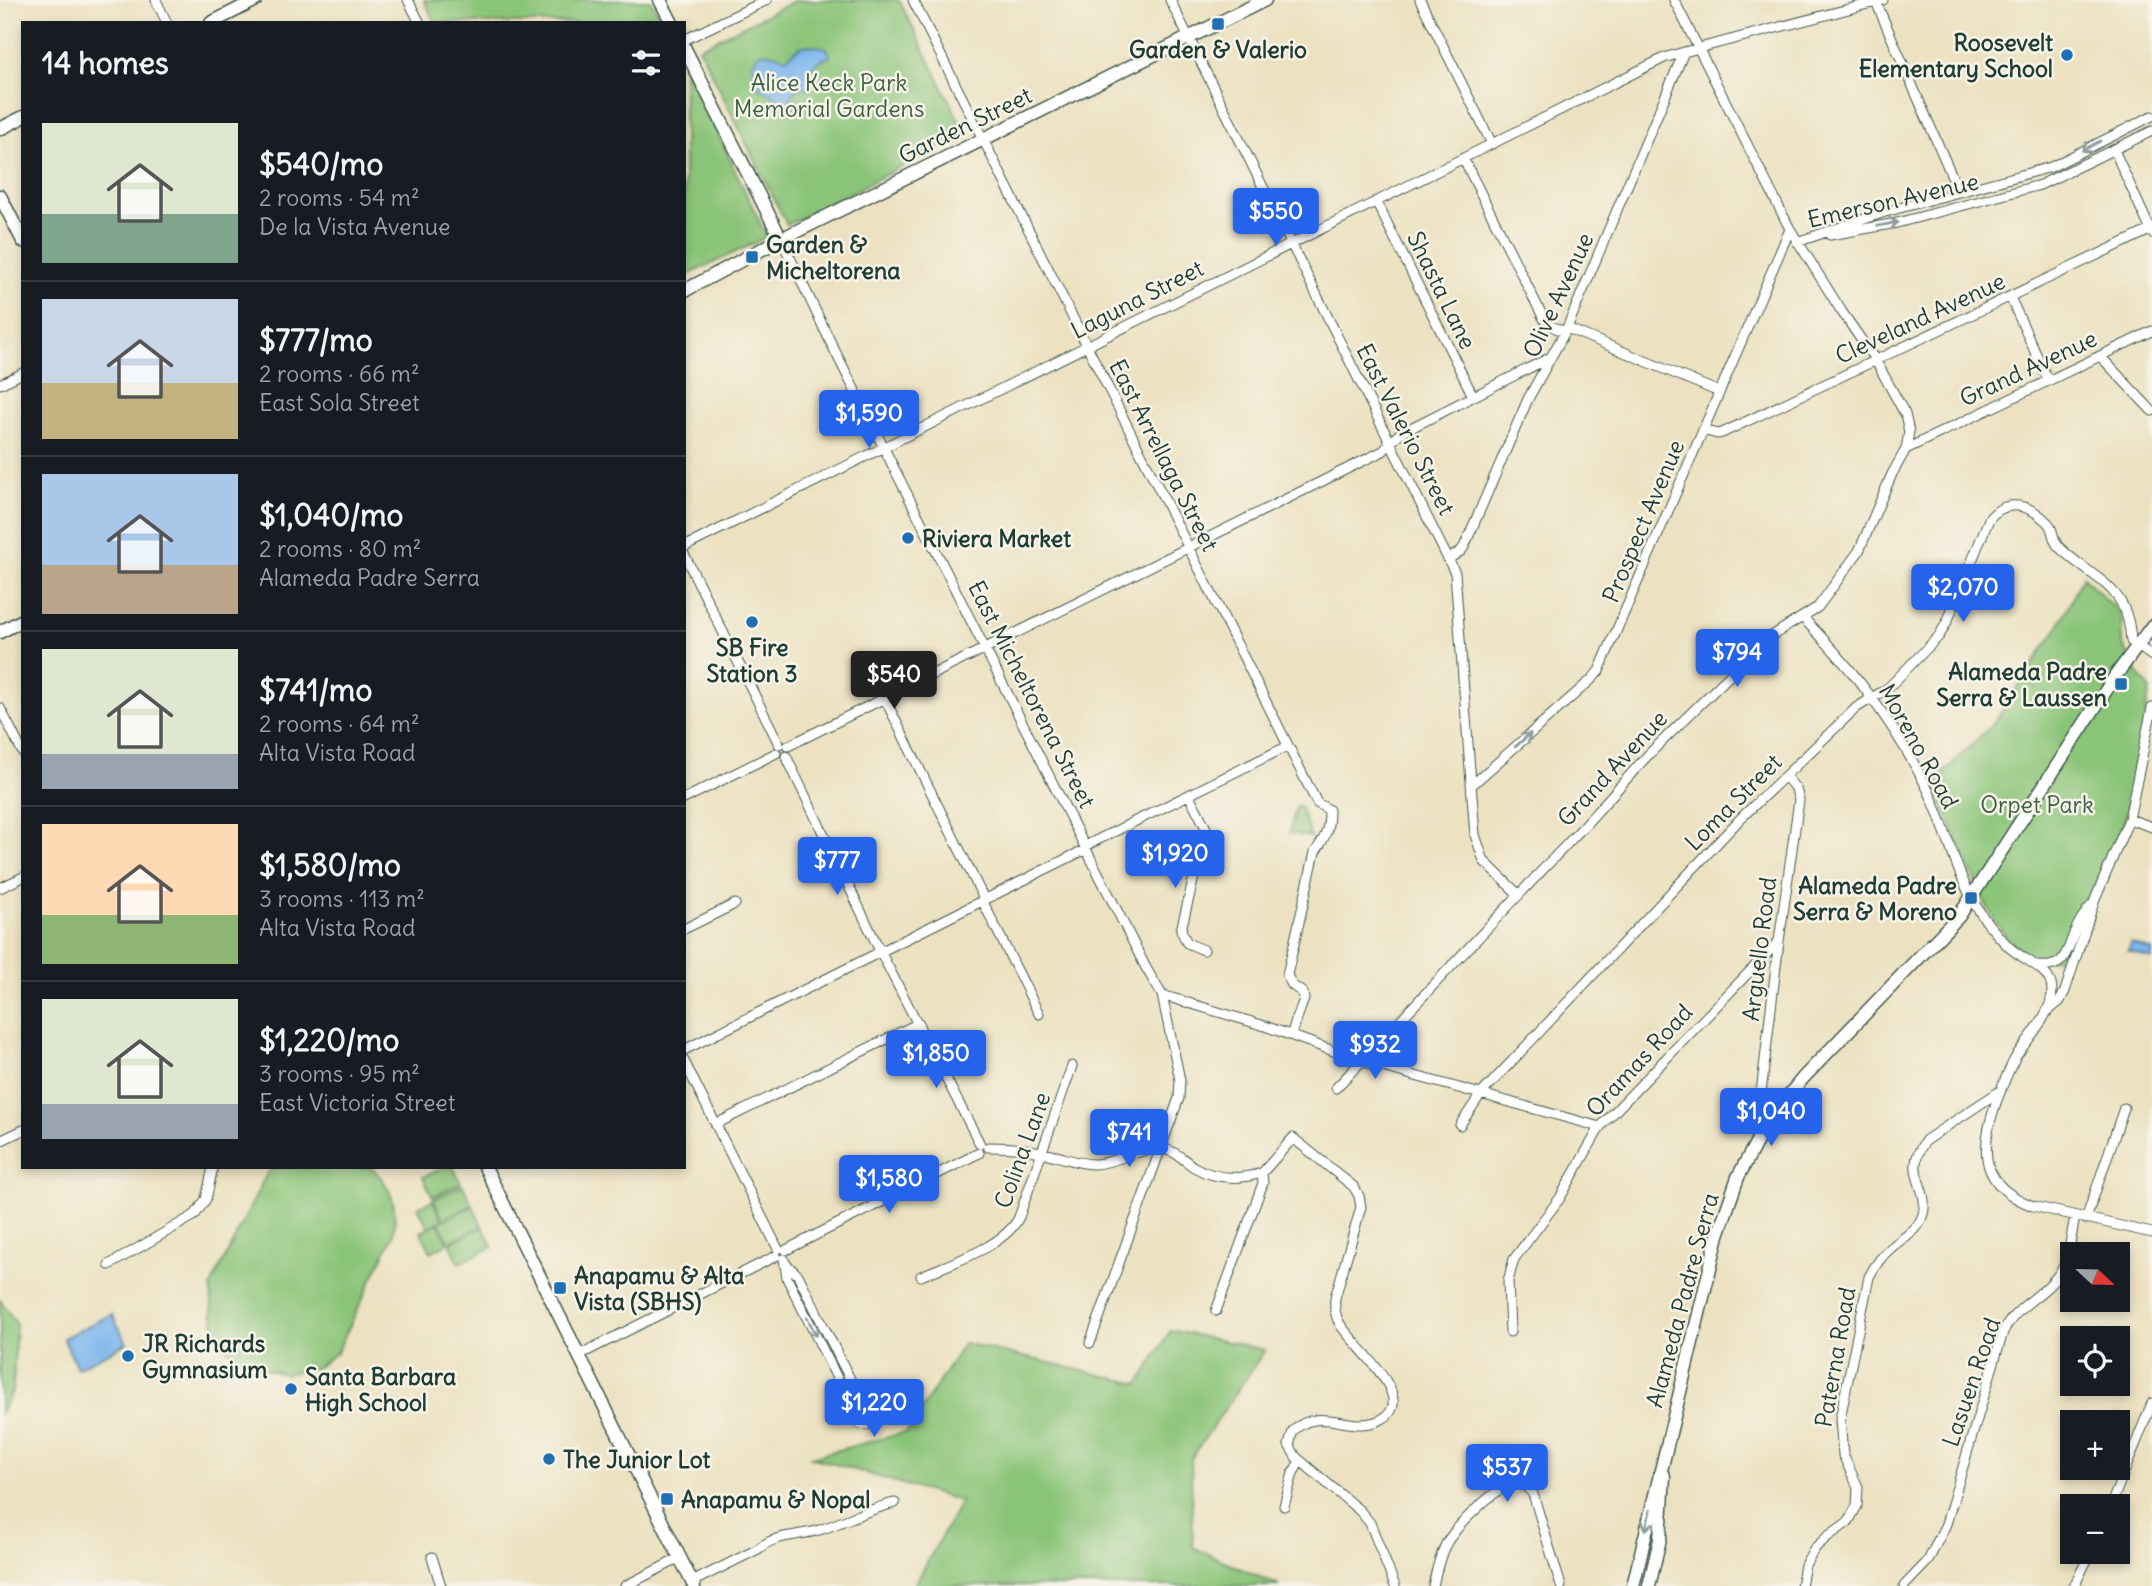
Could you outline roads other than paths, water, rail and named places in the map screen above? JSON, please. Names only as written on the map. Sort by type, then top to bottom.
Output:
[{"type":"street","points":[[156,0],[166,21]]},
{"type":"street","points":[[215,21],[256,0]]},
{"type":"street","points":[[408,0],[418,21]]},
{"type":"street","points":[[660,0],[671,21]]},
{"type":"street","points":[[686,39],[767,0]]},
{"type":"street","name":"East Arrellaga Street","points":[[913,0],[1317,803],[1329,810],[1329,827],[1315,852],[1287,975],[1292,985],[1303,993],[1304,999],[1290,1035]]},
{"type":"street","name":"East Valerio Street","points":[[1170,0],[1290,244],[1450,558],[1457,582],[1475,835],[1485,861],[1518,895]]},
{"type":"street","name":"Garden Street","points":[[686,290],[781,239],[1265,0]]},
{"type":"street","points":[[1420,0],[1492,144]]},
{"type":"street","points":[[1674,0],[1797,242],[1876,361],[1908,423],[1906,449]]},
{"type":"street","points":[[1684,52],[1879,1],[1958,190]]},
{"type":"street","name":"East Micheltorena Street","points":[[686,51],[1146,968],[1162,995],[1180,1080],[1179,1098],[1090,1343]]},
{"type":"street","name":"Laguna Street","points":[[686,546],[1664,58],[1684,52]]},
{"type":"street","name":"Olive Avenue","points":[[1450,558],[1464,547],[1528,399],[1566,330],[1683,60],[1684,52]]},
{"type":"street","name":"Emerson Avenue","points":[[1797,242],[1958,190],[2051,167],[2152,116]]},
{"type":"street","points":[[0,129],[21,118]]},
{"type":"street","name":"Emerson Avenue","points":[[1797,242],[1897,223],[2040,185],[2152,131]]},
{"type":"street","points":[[2114,150],[2151,231]]},
{"type":"street","points":[[1464,158],[1544,319],[1551,326],[1718,392]]},
{"type":"street","points":[[0,196],[21,237]]},
{"type":"street","name":"Shasta Lane","points":[[1376,201],[1473,396]]},
{"type":"street","name":"Prospect Avenue","points":[[1472,785],[1599,671],[1790,229]]},
{"type":"street","name":"Cleveland Avenue","points":[[1703,430],[1722,433],[2151,231]]},
{"type":"street","points":[[2010,298],[2048,380]]},
{"type":"street","name":"Grand Avenue","points":[[1336,1088],[1648,755],[1767,639],[1818,607],[1856,557],[1892,474],[1906,449],[2152,331]]},
{"type":"street","points":[[2100,356],[2152,411]]},
{"type":"street","points":[[686,798],[1383,451],[1399,435],[1549,358]]},
{"type":"street","points":[[0,384],[21,374]]},
{"type":"street","name":"Loma Street","points":[[1460,1125],[1481,1094],[1741,818],[1856,708],[1888,688],[1942,632],[1989,519],[2002,507],[2016,505],[2031,510],[2048,523],[2060,548],[2119,597],[2130,621],[2131,640],[2138,646]]},
{"type":"street","points":[[686,558],[881,953],[982,1148]]},
{"type":"street","name":"Moreno Road","points":[[1803,618],[1826,641],[1872,698],[1928,790],[1976,907],[2008,946],[2037,966]]},
{"type":"street","points":[[0,632],[21,621]]},
{"type":"street","name":"Alameda Padre Serra","points":[[1633,1586],[1717,1235],[1733,1189],[1761,1132],[1796,1086],[1959,916],[2116,675],[2152,626]]},
{"type":"street","points":[[2138,646],[2152,656]]},
{"type":"street","points":[[884,699],[1039,1014]]},
{"type":"street","points":[[0,708],[21,749]]},
{"type":"street","points":[[2044,1014],[2060,1001],[2065,991],[2094,902],[2129,819],[2152,708]]},
{"type":"street","points":[[686,1049],[1288,746]]},
{"type":"street","name":"Arguello Road","points":[[1761,1132],[1758,1113],[1799,800],[1796,789],[1785,776]]},
{"type":"street","points":[[1189,795],[1206,828],[1181,930],[1187,943],[1204,950]]},
{"type":"street","points":[[2129,819],[2152,827]]},
{"type":"street","points":[[0,888],[21,878]]},
{"type":"street","points":[[2037,966],[2051,966],[2063,960],[2078,925],[2094,902]]},
{"type":"street","points":[[686,928],[736,904]]},
{"type":"street","name":"Oramas Road","points":[[1510,1332],[1508,1282],[1514,1259],[1559,1198],[1600,1127],[1779,941]]},
{"type":"street","points":[[2037,966],[2049,978],[2052,998],[2016,1056],[1986,1137],[1987,1159],[1996,1181],[2005,1191],[2021,1201],[2075,1217],[2152,1234]]},
{"type":"street","points":[[1162,995],[1290,1035],[1361,1061],[1600,1127]]},
{"type":"street","points":[[716,1124],[919,1023]]},
{"type":"street","points":[[686,1065],[782,1256],[798,1275],[870,1419],[867,1425],[860,1424],[787,1278],[782,1256]]},
{"type":"street","name":"Colina Lane","points":[[921,1276],[1009,1233],[1019,1217],[1072,1066]]},
{"type":"street","name":"Paterna Road","points":[[1801,1586],[1805,1566],[1814,1549],[1848,1522],[1857,1506],[1858,1487],[1843,1455],[1840,1419],[1869,1277],[1881,1258],[1919,1224],[1925,1210],[1915,1169],[1919,1151],[1926,1140],[2001,1091]]},
{"type":"street","points":[[2086,1219],[2124,1108]]},
{"type":"street","points":[[0,1141],[21,1131]]},
{"type":"street","points":[[579,1355],[782,1256],[982,1148],[1043,1153],[1091,1164],[1103,1163],[1132,1153],[1160,1150],[1173,1152],[1197,1168],[1221,1176],[1244,1178],[1262,1173],[1293,1138],[1354,1187],[1359,1196],[1361,1207],[1335,1298],[1335,1310],[1342,1327],[1386,1381],[1393,1396],[1387,1415],[1374,1423],[1322,1418],[1296,1427],[1290,1435],[1290,1451],[1360,1511],[1370,1523],[1395,1586]]},
{"type":"street","points":[[109,1265],[194,1215],[206,1199],[213,1169]]},
{"type":"street","points":[[486,1169],[693,1584],[766,1542],[816,1531],[874,1508],[895,1503]]},
{"type":"street","points":[[1216,1311],[1263,1183],[1262,1173]]},
{"type":"street","name":"Lasuen Road","points":[[1904,1586],[1928,1560],[1946,1524],[2006,1328],[2023,1305],[2060,1272],[2065,1264],[2075,1217]]},
{"type":"street","points":[[2115,1494],[2152,1403]]},
{"type":"street","name":"Alameda Padre Serra","points":[[1649,1586],[1660,1539],[1665,1455]]},
{"type":"street","points":[[1284,1506],[1293,1473],[1300,1461]]},
{"type":"street","points":[[1433,1586],[1441,1555],[1461,1522],[1508,1485],[1517,1484],[1526,1487],[1533,1494],[1561,1586]]},
{"type":"street","points":[[432,1557],[441,1586]]},
{"type":"street","points":[[625,1586],[680,1558]]},
{"type":"street","points":[[2074,1586],[2085,1564]]},
{"type":"water","points":[[808,45],[827,48],[830,57],[816,63],[810,70],[809,89],[800,88],[794,92],[790,98],[795,110],[791,113],[784,109],[777,98],[759,87],[752,63],[760,53],[786,58],[800,47]]},
{"type":"water","points":[[2131,943],[2152,950],[2152,959],[2128,951]]},
{"type":"water","points":[[112,1314],[127,1343],[77,1368],[63,1338]]},
{"type":"place","name":"Garden & Valerio","points":[[1218,24]]},
{"type":"place","name":"Roosevelt Elementary School","points":[[2067,55]]},
{"type":"place","name":"Garden & Micheltorena","points":[[752,257]]},
{"type":"place","name":"Riviera Market","points":[[908,538]]},
{"type":"place","name":"SB Fire Station 3","points":[[752,622]]},
{"type":"place","name":"Alameda Padre Serra & Laussen","points":[[2121,684]]},
{"type":"place","name":"Alameda Padre Serra & Moreno","points":[[1971,898]]},
{"type":"place","name":"Anapamu & Alta Vista (SBHS)","points":[[560,1288]]},
{"type":"place","name":"JR Richards Gymnasium","points":[[128,1356]]},
{"type":"place","name":"Santa Barbara High School","points":[[291,1389]]},
{"type":"place","name":"The Junior Lot","points":[[549,1459]]},
{"type":"place","name":"Anapamu & Nopal","points":[[667,1499]]},
{"type":"park label","name":"Alice Keck Park Memorial Gardens","points":[[829,95]]},
{"type":"park label","name":"Orpet Park","points":[[2037,804]]}]
